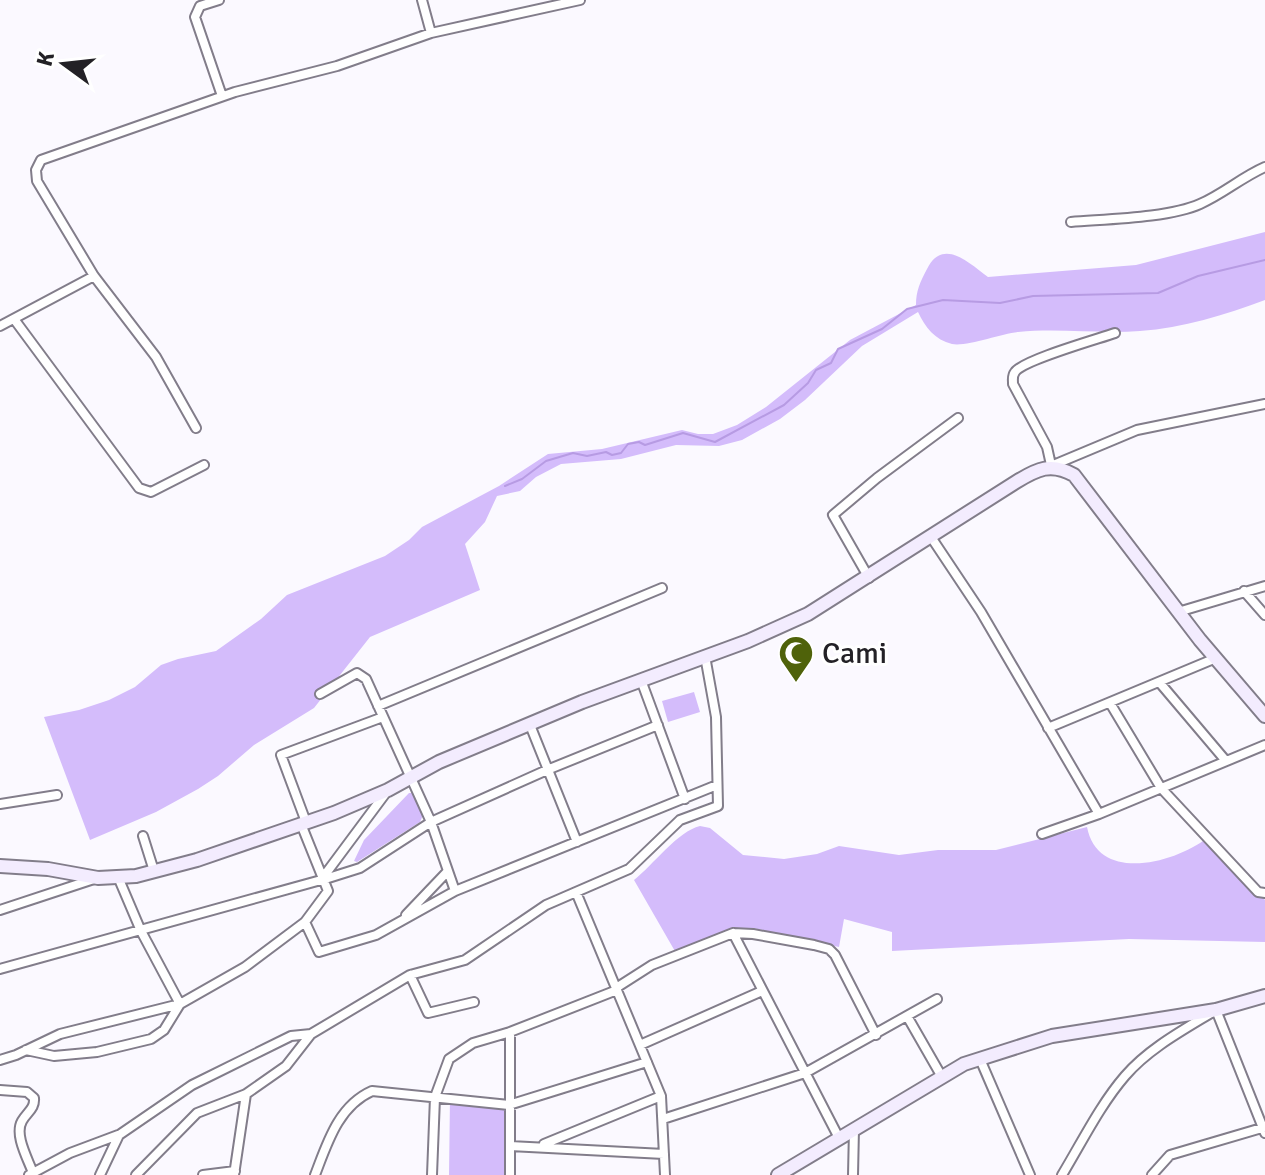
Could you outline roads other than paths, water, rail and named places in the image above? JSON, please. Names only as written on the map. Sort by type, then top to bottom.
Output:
[{"type":"street","points":[[219,0],[200,6],[195,17],[222,96]]},
{"type":"street","points":[[422,0],[431,33]]},
{"type":"street","points":[[196,428],[156,357],[94,276],[37,181],[36,170],[41,160],[222,96],[337,66],[431,33],[580,0]]},
{"type":"street","points":[[1071,222],[1190,208],[1265,167]]},
{"type":"street","points":[[0,326],[94,276]]},
{"type":"street","points":[[14,319],[139,488],[151,492],[204,465]]},
{"type":"street","points":[[1051,466],[1047,447],[1013,384],[1014,374],[1018,368],[1041,358],[1115,333]]},
{"type":"street","points":[[0,866],[48,869],[98,878],[136,876],[197,860],[334,813],[388,790],[439,762],[641,680],[748,641],[808,614],[1038,468],[1051,466],[1137,430],[1265,404]]},
{"type":"street","points":[[869,578],[833,515],[958,418]]},
{"type":"street","points":[[1051,466],[1074,475],[1178,612],[1265,716]]},
{"type":"street","points":[[931,537],[981,612],[1099,814]]},
{"type":"street","points":[[1178,612],[1265,586]]},
{"type":"street","points":[[378,706],[662,588]]},
{"type":"street","points":[[1244,591],[1265,615]]},
{"type":"street","points":[[136,1175],[197,1113],[246,1094],[286,1066],[311,1034],[410,975],[465,960],[546,905],[629,869],[680,820],[718,806],[716,717],[705,656]]},
{"type":"street","points":[[1048,728],[1216,658]]},
{"type":"street","points":[[320,694],[360,673],[366,679],[431,822],[455,891]]},
{"type":"street","points":[[641,680],[685,799]]},
{"type":"street","points":[[1160,683],[1226,761]]},
{"type":"street","points":[[1110,703],[1161,788],[1258,892],[1265,893]]},
{"type":"street","points":[[0,1060],[60,1034],[180,1004],[245,967],[305,922],[328,891],[321,880],[281,755],[383,717]]},
{"type":"street","points":[[530,725],[577,842]]},
{"type":"street","points":[[0,969],[360,868],[431,822],[658,725]]},
{"type":"street","points":[[1042,834],[1099,814],[1265,745]]},
{"type":"street","points":[[305,922],[319,952],[376,935],[455,891],[717,785]]},
{"type":"street","points":[[321,880],[388,790]]},
{"type":"street","points":[[0,804],[57,795]]},
{"type":"street","points":[[143,836],[154,871]]},
{"type":"street","points":[[398,922],[447,872]]},
{"type":"street","points":[[118,877],[141,931],[180,1004]]},
{"type":"street","points":[[0,910],[98,878]]},
{"type":"street","points":[[576,892],[661,1096],[665,1175]]},
{"type":"street","points":[[733,933],[839,1138]]},
{"type":"street","points":[[432,1175],[435,1097],[449,1059],[473,1043],[510,1032],[616,989],[652,965],[733,933],[829,949],[876,1035]]},
{"type":"street","points":[[410,975],[428,1013],[474,1002]]},
{"type":"street","points":[[640,1045],[762,991]]},
{"type":"street","points":[[778,1175],[942,1077],[980,1059],[1052,1036],[1216,1010],[1265,996]]},
{"type":"street","points":[[663,1119],[805,1073],[937,999]]},
{"type":"street","points":[[26,1050],[54,1056],[97,1052],[151,1039],[174,1018],[180,1004]]},
{"type":"street","points":[[1152,1175],[1170,1155],[1264,1129],[1216,1010]]},
{"type":"street","points":[[1067,1173],[1092,1124],[1126,1075],[1164,1043],[1216,1010]]},
{"type":"street","points":[[907,1016],[942,1077]]},
{"type":"street","points":[[510,1032],[510,1175]]},
{"type":"street","points":[[0,1090],[27,1092],[34,1098],[34,1104],[20,1127],[31,1174],[70,1153],[119,1135],[192,1085],[291,1036],[311,1034]]},
{"type":"street","points":[[980,1059],[1030,1175]]},
{"type":"street","points":[[315,1175],[335,1125],[363,1095],[382,1091],[509,1105],[647,1062]]},
{"type":"street","points":[[203,1175],[235,1173],[246,1094]]},
{"type":"street","points":[[540,1146],[661,1096]]},
{"type":"street","points":[[853,1175],[854,1129]]},
{"type":"street","points":[[100,1175],[119,1135]]},
{"type":"street","points":[[510,1146],[664,1154]]},
{"type":"waterway","points":[[505,486],[522,479],[546,461],[573,453],[587,456],[606,452],[612,455],[621,453],[628,444],[639,442],[645,445],[683,433],[715,442],[784,405],[808,383],[816,370],[831,363],[838,349],[882,329],[907,309],[943,300],[1000,303],[1033,296],[1158,293],[1198,276],[1265,260]]},
{"type":"place","name":"Cami","points":[[796,684]]}]
